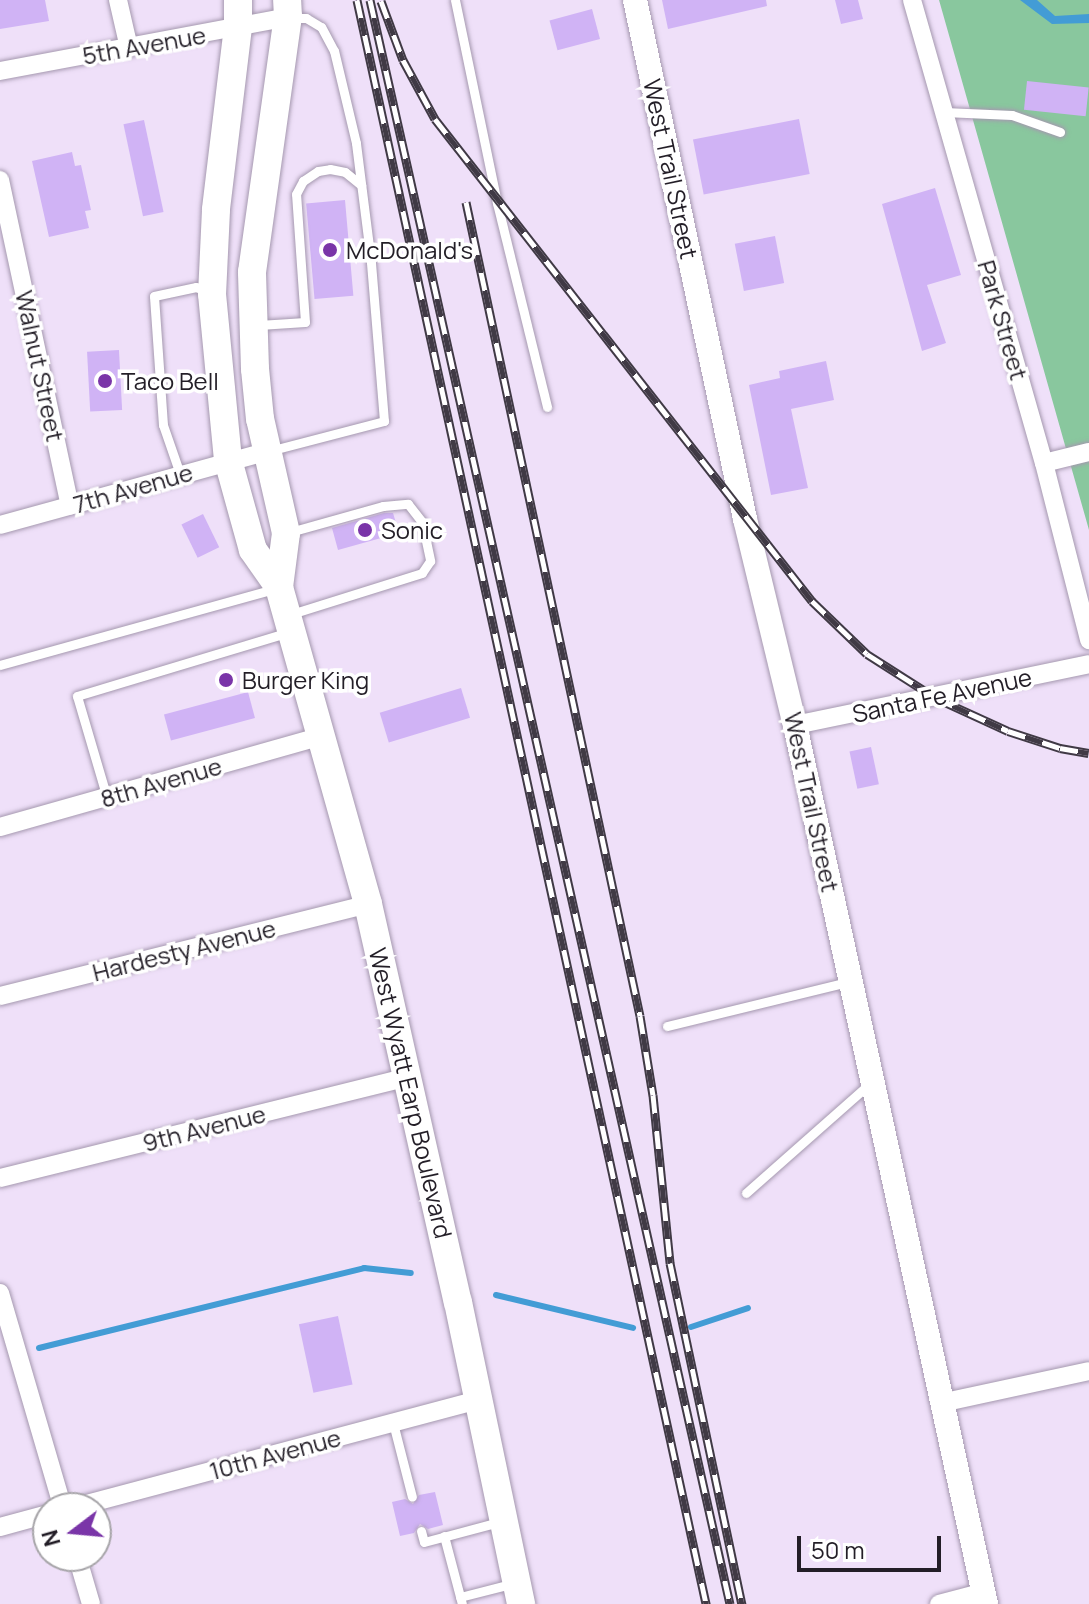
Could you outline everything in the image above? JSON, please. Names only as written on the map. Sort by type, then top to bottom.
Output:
[{"type":"main road","name":"West Trail Street","points":[[635,0],[745,519],[795,725],[985,1598]]},
{"type":"main road","name":"West Wyatt Earp Boulevard","points":[[279,587],[286,533],[265,452],[253,325],[252,272],[287,9]]},
{"type":"main road","name":"West Wyatt Earp Boulevard","points":[[238,14],[219,180],[212,294],[228,460],[253,550],[279,587],[368,904],[519,1593]]},
{"type":"street","points":[[118,0],[129,48]]},
{"type":"street","name":"Park Street","points":[[912,0],[1044,463],[1089,640]]},
{"type":"street","name":"5th Avenue","points":[[0,71],[129,48],[238,14],[287,9]]},
{"type":"street","name":"Walnut Street","points":[[0,180],[70,506]]},
{"type":"street","name":"7th Avenue","points":[[0,525],[265,452]]},
{"type":"street","points":[[1044,463],[1089,452]]},
{"type":"street","name":"Santa Fe Avenue","points":[[795,725],[1089,664]]},
{"type":"street","name":"8th Avenue","points":[[0,827],[322,736]]},
{"type":"street","name":"Hardesty Avenue","points":[[0,996],[368,904]]},
{"type":"street","name":"9th Avenue","points":[[0,1178],[407,1077]]},
{"type":"street","points":[[0,1293],[58,1492]]},
{"type":"street","points":[[941,1403],[1089,1371]]},
{"type":"street","name":"10th Avenue","points":[[112,1497],[479,1400]]},
{"type":"street","points":[[0,1527],[32,1518]]},
{"type":"street","points":[[82,1572],[91,1604]]},
{"type":"street","points":[[939,1604],[985,1598]]},
{"type":"lane","points":[[455,0],[497,203],[547,407]]},
{"type":"lane","points":[[265,452],[384,421],[356,143],[334,51],[321,27],[287,9]]},
{"type":"lane","points":[[944,112],[1012,115],[1060,132]]},
{"type":"lane","points":[[253,325],[305,322],[296,194],[303,181],[318,171],[330,169],[345,172],[361,185]]},
{"type":"lane","points":[[180,474],[163,425],[154,296],[196,287],[212,294]]},
{"type":"lane","points":[[107,798],[77,696],[290,623],[422,573],[430,561],[422,522],[408,504],[383,506],[286,533]]},
{"type":"lane","points":[[0,665],[279,587]]},
{"type":"lane","points":[[667,1026],[851,981]]},
{"type":"lane","points":[[746,1193],[871,1082]]},
{"type":"lane","points":[[393,1423],[412,1497]]},
{"type":"lane","points":[[421,1531],[424,1542],[504,1521]]},
{"type":"lane","points":[[444,1536],[461,1601],[519,1593]]},
{"type":"green space","points":[[939,0],[1089,0],[1089,530],[958,67]]},
{"type":"water","points":[[1020,0],[1037,0],[1055,16],[1089,14],[1089,23],[1052,24]]},
{"type":"building","points":[[0,0],[45,0],[49,21],[0,29]]},
{"type":"building","points":[[662,0],[766,0],[767,6],[668,29]]},
{"type":"building","points":[[835,0],[858,0],[863,19],[841,24]]},
{"type":"building","points":[[592,9],[600,39],[558,50],[549,20]]},
{"type":"building","points":[[1027,81],[1089,87],[1086,116],[1024,110]]},
{"type":"building","points":[[799,119],[810,174],[704,195],[693,140]]},
{"type":"building","points":[[144,120],[164,212],[143,216],[123,124]]},
{"type":"building","points":[[72,152],[75,166],[81,165],[91,210],[85,211],[89,228],[49,237],[32,161]]},
{"type":"building","points":[[935,188],[961,275],[927,285],[946,343],[922,351],[882,204]]},
{"type":"building","name":"McDonald's","points":[[345,200],[353,296],[315,299],[306,203]]},
{"type":"building","points":[[775,236],[784,283],[744,291],[735,244]]},
{"type":"building","name":"Taco Bell","points":[[119,350],[122,410],[90,412],[87,352]]},
{"type":"building","points":[[826,361],[834,400],[791,409],[808,488],[771,495],[749,385],[780,378],[779,371]]},
{"type":"building","name":"Sonic","points":[[393,513],[399,533],[338,550],[332,528]]},
{"type":"building","points":[[203,514],[219,547],[198,558],[181,525]]},
{"type":"building","points":[[461,688],[470,718],[389,742],[380,713]]},
{"type":"building","points":[[248,692],[255,718],[171,741],[164,715]]},
{"type":"building","points":[[871,747],[879,784],[857,789],[849,752]]},
{"type":"building","points":[[338,1316],[353,1384],[313,1393],[299,1324]]},
{"type":"building","points":[[435,1492],[443,1525],[428,1529],[420,1524],[414,1533],[400,1536],[392,1502],[405,1499],[413,1504],[419,1495]]},
{"type":"waterway","points":[[39,1348],[364,1268],[411,1273]]},
{"type":"waterway","points":[[496,1295],[633,1328]]},
{"type":"waterway","points":[[691,1327],[748,1308]]},
{"type":"railway","points":[[357,0],[706,1604]]},
{"type":"railway","points":[[370,0],[730,1604]]},
{"type":"railway","points":[[381,1],[403,60],[435,119],[812,601],[867,654],[936,698],[1008,731],[1060,748],[1089,753]]},
{"type":"railway","points":[[466,202],[640,1016],[653,1095],[670,1263],[742,1604]]},
{"type":"place","name":"McDonald's","points":[[330,250]]},
{"type":"place","name":"Taco Bell","points":[[105,381]]},
{"type":"place","name":"Sonic","points":[[365,530]]},
{"type":"place","name":"Burger King","points":[[226,680]]}]
